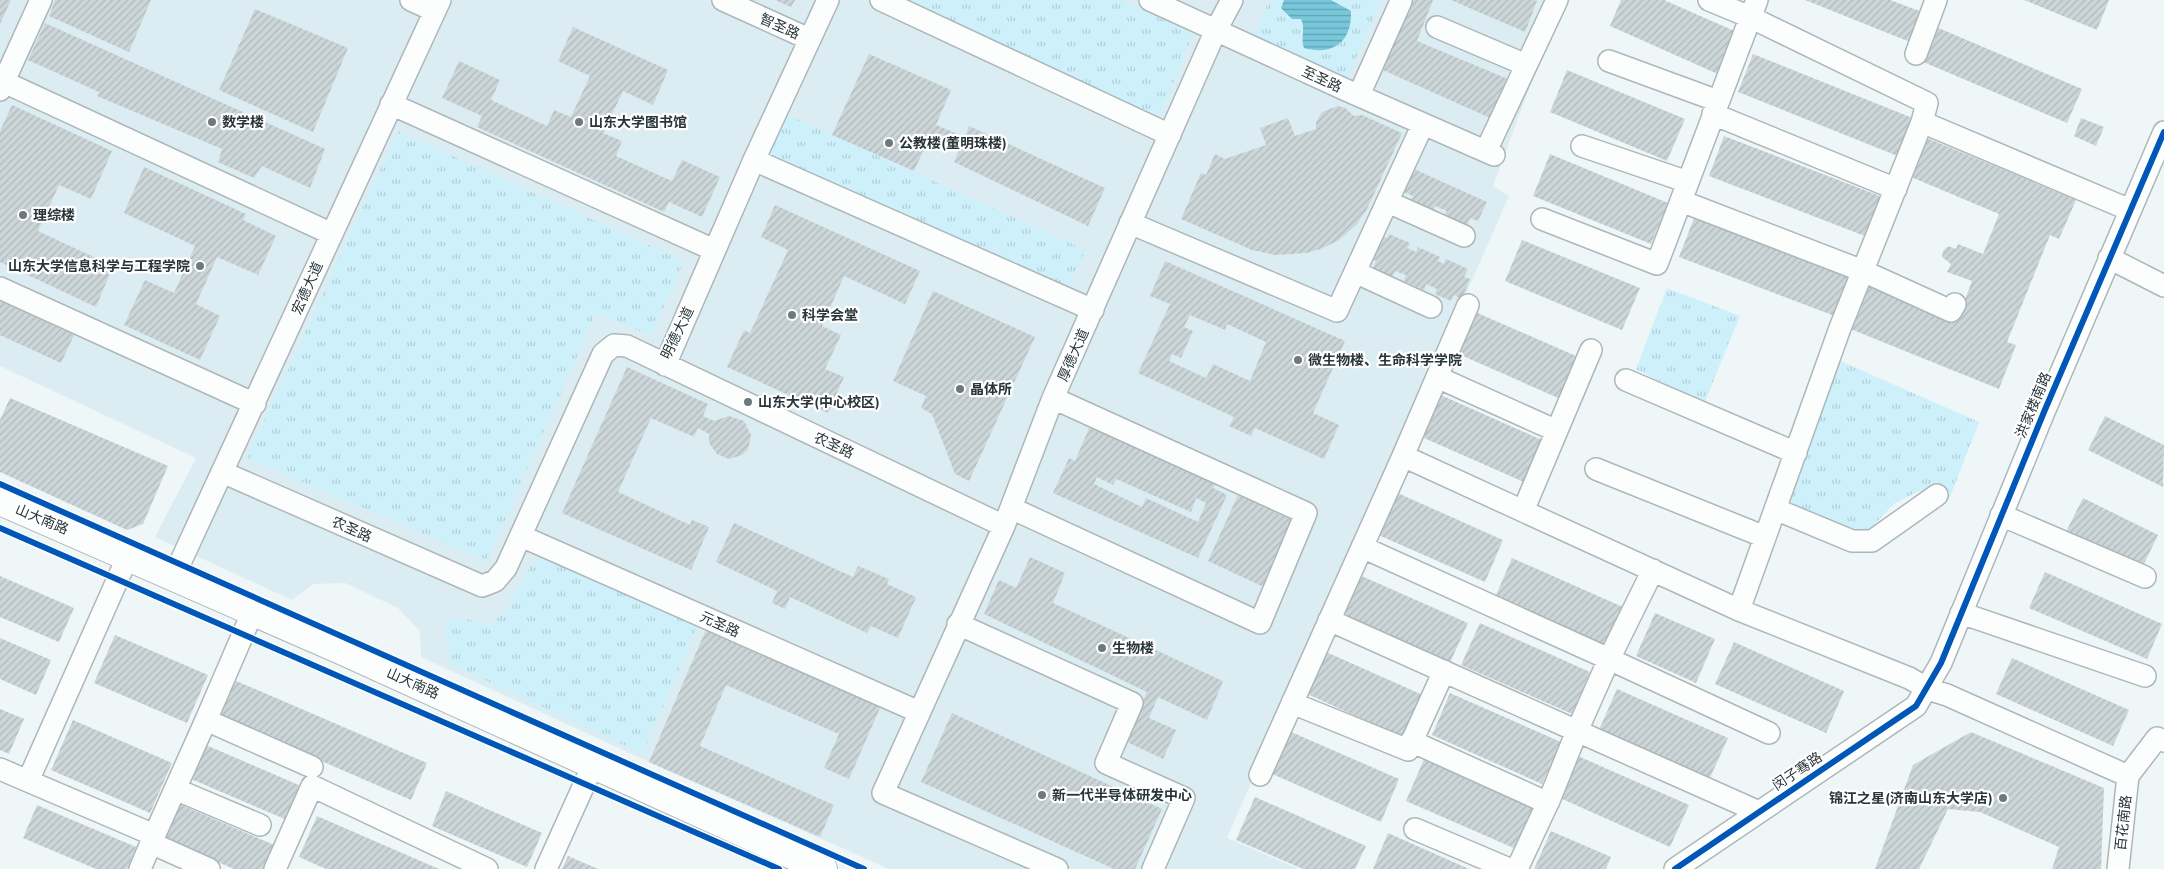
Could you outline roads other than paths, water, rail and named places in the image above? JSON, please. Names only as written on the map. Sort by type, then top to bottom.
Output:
[{"type":"main road","name":"山大南路","points":[[0,501],[253,611],[823,869]]},
{"type":"street","points":[[40,0],[2,86],[332,234]]},
{"type":"street","points":[[411,0],[437,5]]},
{"type":"street","name":"智圣路","points":[[723,0],[809,39]]},
{"type":"street","name":"明德大道","points":[[482,586],[495,581],[506,568],[603,354],[614,345],[627,346],[665,365],[754,160],[828,0]]},
{"type":"street","points":[[881,0],[1170,135]]},
{"type":"street","name":"至圣路","points":[[1150,0],[1490,153],[1526,65]]},
{"type":"street","name":"厚德大道","points":[[1057,869],[883,793],[1008,517],[1053,398],[1130,223],[1216,30],[1232,0]]},
{"type":"street","points":[[1437,26],[1526,65],[1557,0]]},
{"type":"street","points":[[1709,0],[1753,9],[1927,103],[1922,122],[1863,271],[1739,610]]},
{"type":"street","points":[[1916,54],[1936,0]]},
{"type":"street","points":[[1359,95],[1401,1]]},
{"type":"street","name":"宏德大道","points":[[174,576],[255,404],[437,5]]},
{"type":"street","points":[[1542,219],[1657,264],[1753,9]]},
{"type":"street","points":[[1609,61],[1896,189]]},
{"type":"street","points":[[391,104],[714,250]]},
{"type":"street","points":[[1922,122],[2130,210]]},
{"type":"street","points":[[1130,223],[1337,311],[1423,124]]},
{"type":"street","name":"洪家楼南路","points":[[1928,689],[2164,132]]},
{"type":"street","points":[[1582,146],[1951,311],[1955,304]]},
{"type":"street","points":[[754,160],[1093,310]]},
{"type":"street","points":[[1388,202],[1464,236]]},
{"type":"street","points":[[2109,258],[2164,286]]},
{"type":"street","points":[[1355,272],[1432,307]]},
{"type":"street","points":[[0,288],[255,404]]},
{"type":"street","points":[[1260,775],[1403,456],[1468,304]]},
{"type":"street","points":[[1523,511],[1591,350]]},
{"type":"street","name":"农圣路","points":[[665,365],[1008,517],[1260,624],[1306,513],[1053,398]]},
{"type":"street","points":[[1437,377],[1556,431]]},
{"type":"street","points":[[1626,380],[1796,453]]},
{"type":"street","points":[[1403,456],[1739,610],[1909,678],[1928,689],[1947,694],[2127,782],[2157,738],[2164,741]]},
{"type":"street","points":[[1596,468],[1765,537]]},
{"type":"street","name":"农圣路","points":[[222,472],[482,586]]},
{"type":"street","points":[[1775,509],[1852,541],[1872,541],[1937,495]]},
{"type":"street","points":[[2002,515],[2146,577]]},
{"type":"street","name":"元圣路","points":[[521,536],[919,712]]},
{"type":"street","points":[[1362,547],[1769,732]]},
{"type":"street","points":[[28,781],[128,556]]},
{"type":"street","points":[[1517,869],[1550,798],[1609,659],[1653,570]]},
{"type":"street","points":[[140,869],[253,611]]},
{"type":"street","points":[[1961,614],[2145,676]]},
{"type":"street","points":[[1329,620],[1758,812]]},
{"type":"street","points":[[958,624],[1132,703],[1106,763],[1184,798],[1153,869]]},
{"type":"street","points":[[1292,703],[1408,750],[1444,671]]},
{"type":"street","name":"闵子骞路","points":[[1674,869],[1916,706],[1928,689]]},
{"type":"street","points":[[206,720],[312,767]]},
{"type":"street","points":[[1412,742],[1548,803],[1550,798]]},
{"type":"street","points":[[546,869],[593,765]]},
{"type":"street","points":[[0,769],[152,839],[209,869]]},
{"type":"street","name":"百花南路","points":[[2118,869],[2127,782]]},
{"type":"street","points":[[275,869],[312,786],[487,869]]},
{"type":"street","points":[[175,788],[260,825]]},
{"type":"street","points":[[1415,829],[1509,869]]},
{"type":"water","points":[[1284,0],[1331,0],[1351,11],[1348,31],[1339,44],[1332,48],[1315,50],[1304,48],[1301,19],[1292,19],[1281,8]]},
{"type":"place","name":"数学楼","points":[[212,122]]},
{"type":"place","name":"山东大学图书馆","points":[[579,122]]},
{"type":"place","name":"公教楼(董明珠楼)","points":[[889,143]]},
{"type":"place","name":"理综楼","points":[[23,215]]},
{"type":"place","name":"山东大学信息科学与工程学院","points":[[200,266]]},
{"type":"place","name":"科学会堂","points":[[792,315]]},
{"type":"place","name":"微生物楼、生命科学学院","points":[[1298,360]]},
{"type":"place","name":"晶体所","points":[[960,389]]},
{"type":"place","name":"山东大学(中心校区)","points":[[748,402]]},
{"type":"place","name":"生物楼","points":[[1102,648]]},
{"type":"place","name":"新一代半导体研发中心","points":[[1042,795]]},
{"type":"place","name":"锦江之星(济南山东大学店)","points":[[2003,798]]}]
